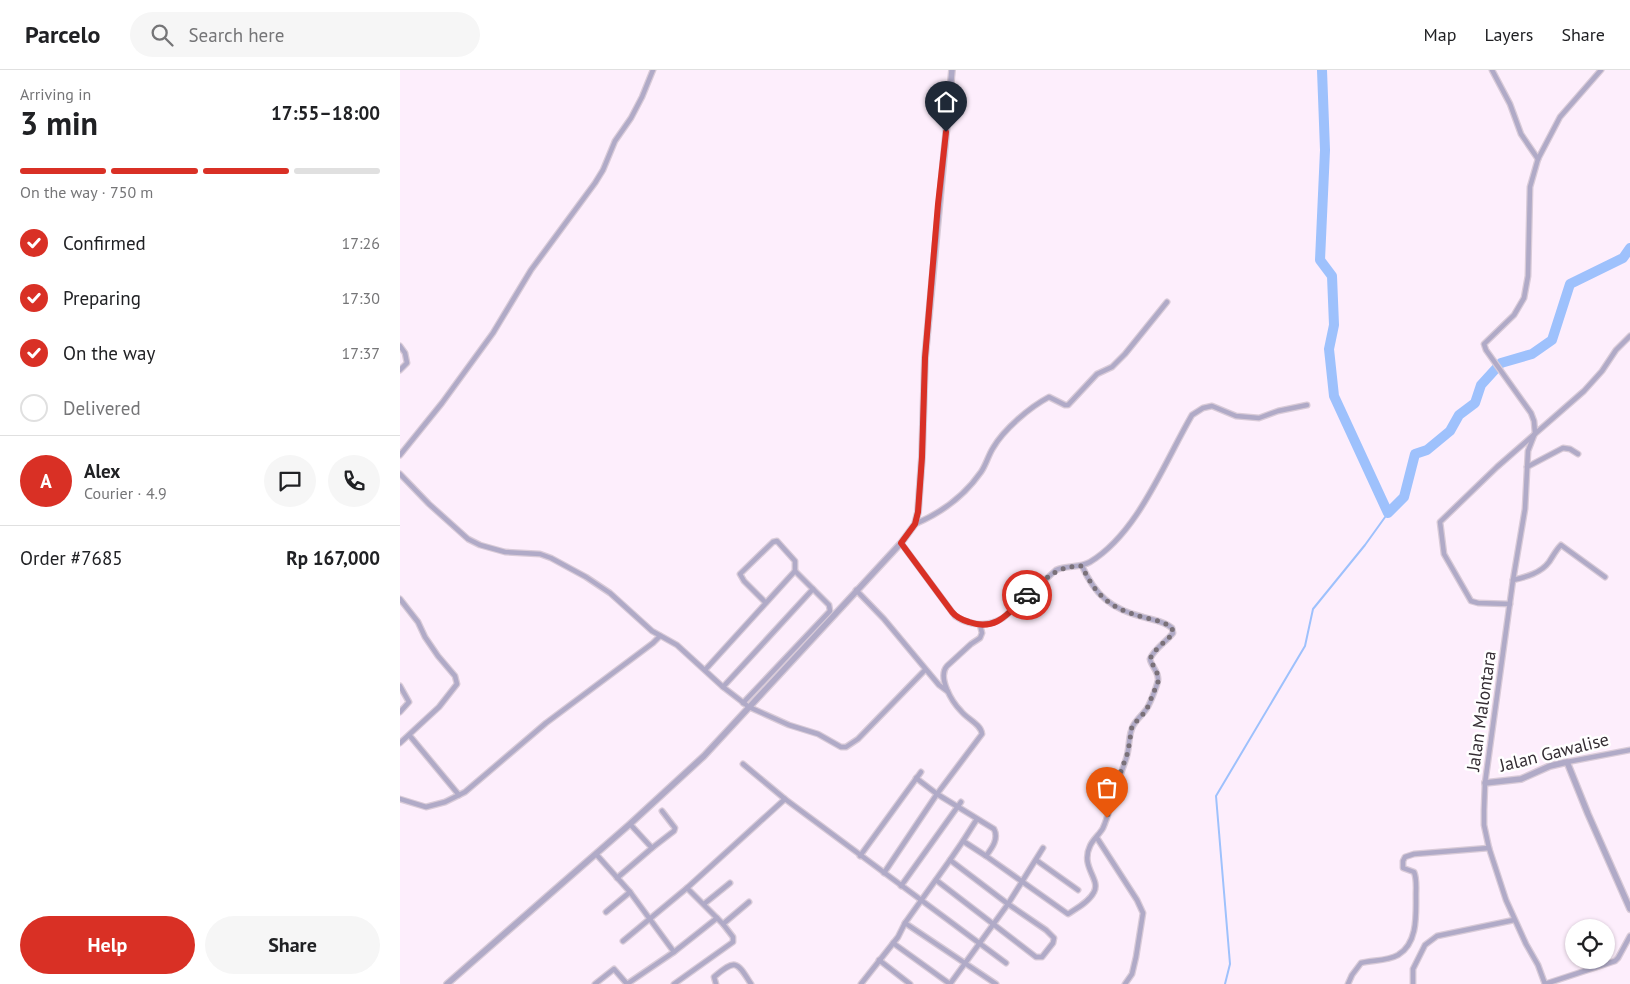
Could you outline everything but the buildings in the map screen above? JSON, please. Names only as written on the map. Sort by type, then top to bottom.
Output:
[{"type":"street","points":[[400,455],[442,403],[493,333],[531,270],[595,183],[603,170],[615,141],[642,97],[653,70]]},
{"type":"street","points":[[915,524],[922,457],[925,358],[952,70]]},
{"type":"street","points":[[1492,70],[1510,104],[1521,134],[1538,159]]},
{"type":"street","points":[[1534,433],[1534,421],[1531,413],[1484,346],[1485,341],[1514,315],[1526,290],[1530,187],[1538,159],[1560,117],[1601,70]]},
{"type":"street","points":[[447,984],[630,824],[704,756],[901,543],[915,524],[932,516],[965,491],[980,473],[996,443],[1009,427],[1049,397],[1068,405],[1097,374],[1112,367],[1125,354],[1167,302]]},
{"type":"street","points":[[1510,604],[1471,601],[1444,554],[1440,524],[1534,433],[1584,391],[1602,371],[1616,350],[1630,336]]},
{"type":"street","points":[[400,346],[405,353],[407,363],[400,370]]},
{"type":"street","points":[[901,543],[956,616],[964,621],[980,625],[996,622],[1003,618],[1056,570],[1064,567],[1082,566],[1100,555],[1120,536],[1149,495],[1192,415],[1203,408],[1212,406],[1236,416],[1259,418],[1290,408],[1307,405]]},
{"type":"street","name":"Jalan Malontara","points":[[1534,433],[1528,451],[1525,509],[1513,580],[1485,783],[1484,825],[1489,848],[1506,900],[1514,920],[1538,965],[1545,984]]},
{"type":"street","points":[[1527,467],[1566,448],[1578,454]]},
{"type":"street","points":[[400,474],[428,504],[468,539],[480,545],[498,550],[540,554],[586,577],[610,593],[660,636],[672,641],[743,703],[789,725],[818,734],[841,747],[846,747],[858,740],[925,670]]},
{"type":"street","points":[[704,670],[766,603],[795,571],[795,561],[777,541],[773,542],[740,574],[742,579],[766,603]]},
{"type":"street","points":[[1513,580],[1531,575],[1544,567],[1561,545],[1605,577]]},
{"type":"street","points":[[963,841],[1068,914],[1081,906],[1095,890],[1095,881],[1089,871],[1087,862],[1088,850],[1091,843],[1097,838],[1104,827],[1128,752],[1132,726],[1146,711],[1158,682],[1157,673],[1150,659],[1152,654],[1173,633],[1172,628],[1167,624],[1132,614],[1116,607],[1093,588],[1082,566]]},
{"type":"street","points":[[743,703],[830,611],[829,605],[795,571]]},
{"type":"street","points":[[723,686],[813,589]]},
{"type":"street","points":[[856,590],[908,646],[925,670],[940,686],[948,691]]},
{"type":"street","points":[[400,599],[418,622],[425,637],[438,656],[455,676],[456,684],[439,707],[410,736],[400,743]]},
{"type":"street","points":[[884,873],[937,794],[982,734],[980,728],[960,711],[948,691],[943,674],[944,669],[980,638],[982,633],[980,625]]},
{"type":"street","points":[[400,799],[426,807],[445,802],[465,792],[546,723],[660,636]]},
{"type":"street","points":[[400,686],[409,702],[400,712]]},
{"type":"street","points":[[410,736],[459,795]]},
{"type":"street","name":"Jalan Gawalise","points":[[1485,783],[1527,778],[1542,769],[1567,762],[1630,750]]},
{"type":"street","points":[[1567,762],[1630,909]]},
{"type":"street","points":[[743,764],[785,799],[860,856],[1006,963]]},
{"type":"street","points":[[860,856],[921,772]]},
{"type":"street","points":[[916,778],[937,794],[994,830],[997,835],[996,840],[986,856]]},
{"type":"street","points":[[623,941],[687,888],[785,799]]},
{"type":"street","points":[[901,886],[961,802]]},
{"type":"street","points":[[617,878],[675,830],[673,824],[662,811]]},
{"type":"street","points":[[861,984],[893,943],[977,819]]},
{"type":"street","points":[[630,824],[652,848]]},
{"type":"street","points":[[1097,838],[1138,900],[1143,913],[1132,974],[1126,984]]},
{"type":"street","points":[[893,943],[950,984],[1008,904],[1043,848]]},
{"type":"street","points":[[1348,984],[1361,963],[1374,960],[1388,960],[1400,954],[1409,944],[1416,924],[1416,880],[1414,872],[1404,868],[1403,858],[1414,854],[1489,848]]},
{"type":"street","points":[[596,854],[630,892],[674,952]]},
{"type":"street","points":[[936,880],[1036,957],[1042,957],[1050,948],[1054,938],[1050,934],[950,860]]},
{"type":"street","points":[[1036,860],[1078,890]]},
{"type":"street","points":[[704,904],[730,883]]},
{"type":"street","points":[[674,984],[733,942],[733,937],[723,924],[687,888]]},
{"type":"street","points":[[606,912],[630,892]]},
{"type":"street","points":[[723,924],[750,902]]},
{"type":"street","points":[[595,984],[614,969],[627,984],[674,952],[717,918]]},
{"type":"street","points":[[1413,984],[1413,969],[1425,945],[1437,936],[1514,920]]},
{"type":"street","points":[[905,923],[996,984]]},
{"type":"street","points":[[1545,984],[1614,961],[1618,958],[1630,936]]},
{"type":"street","points":[[879,960],[910,984]]},
{"type":"street","points":[[716,984],[714,977],[724,969],[737,964],[751,984]]},
{"type":"waterway","points":[[1322,70],[1325,150],[1320,260],[1332,276],[1334,325],[1329,349],[1334,396],[1388,513],[1404,497],[1415,454],[1427,450],[1450,431],[1459,415],[1475,403],[1481,385],[1501,363],[1532,354],[1552,340],[1570,284],[1623,258],[1630,248]]},
{"type":"waterway","points":[[1225,984],[1230,964],[1216,796],[1305,646],[1313,609],[1365,545],[1388,513]]},
{"type":"way so far","points":[[1027,595],[1056,570],[1064,567],[1082,566],[1093,588],[1116,607],[1124,612],[1167,624],[1172,628],[1173,633],[1152,654],[1150,659],[1157,673],[1158,682],[1146,711],[1132,726],[1128,752],[1107,818]]},
{"type":"route","points":[[946,132],[925,358],[918,512],[915,524],[901,543],[952,612],[960,619],[980,625],[996,622],[1011,612],[1027,595]]}]
